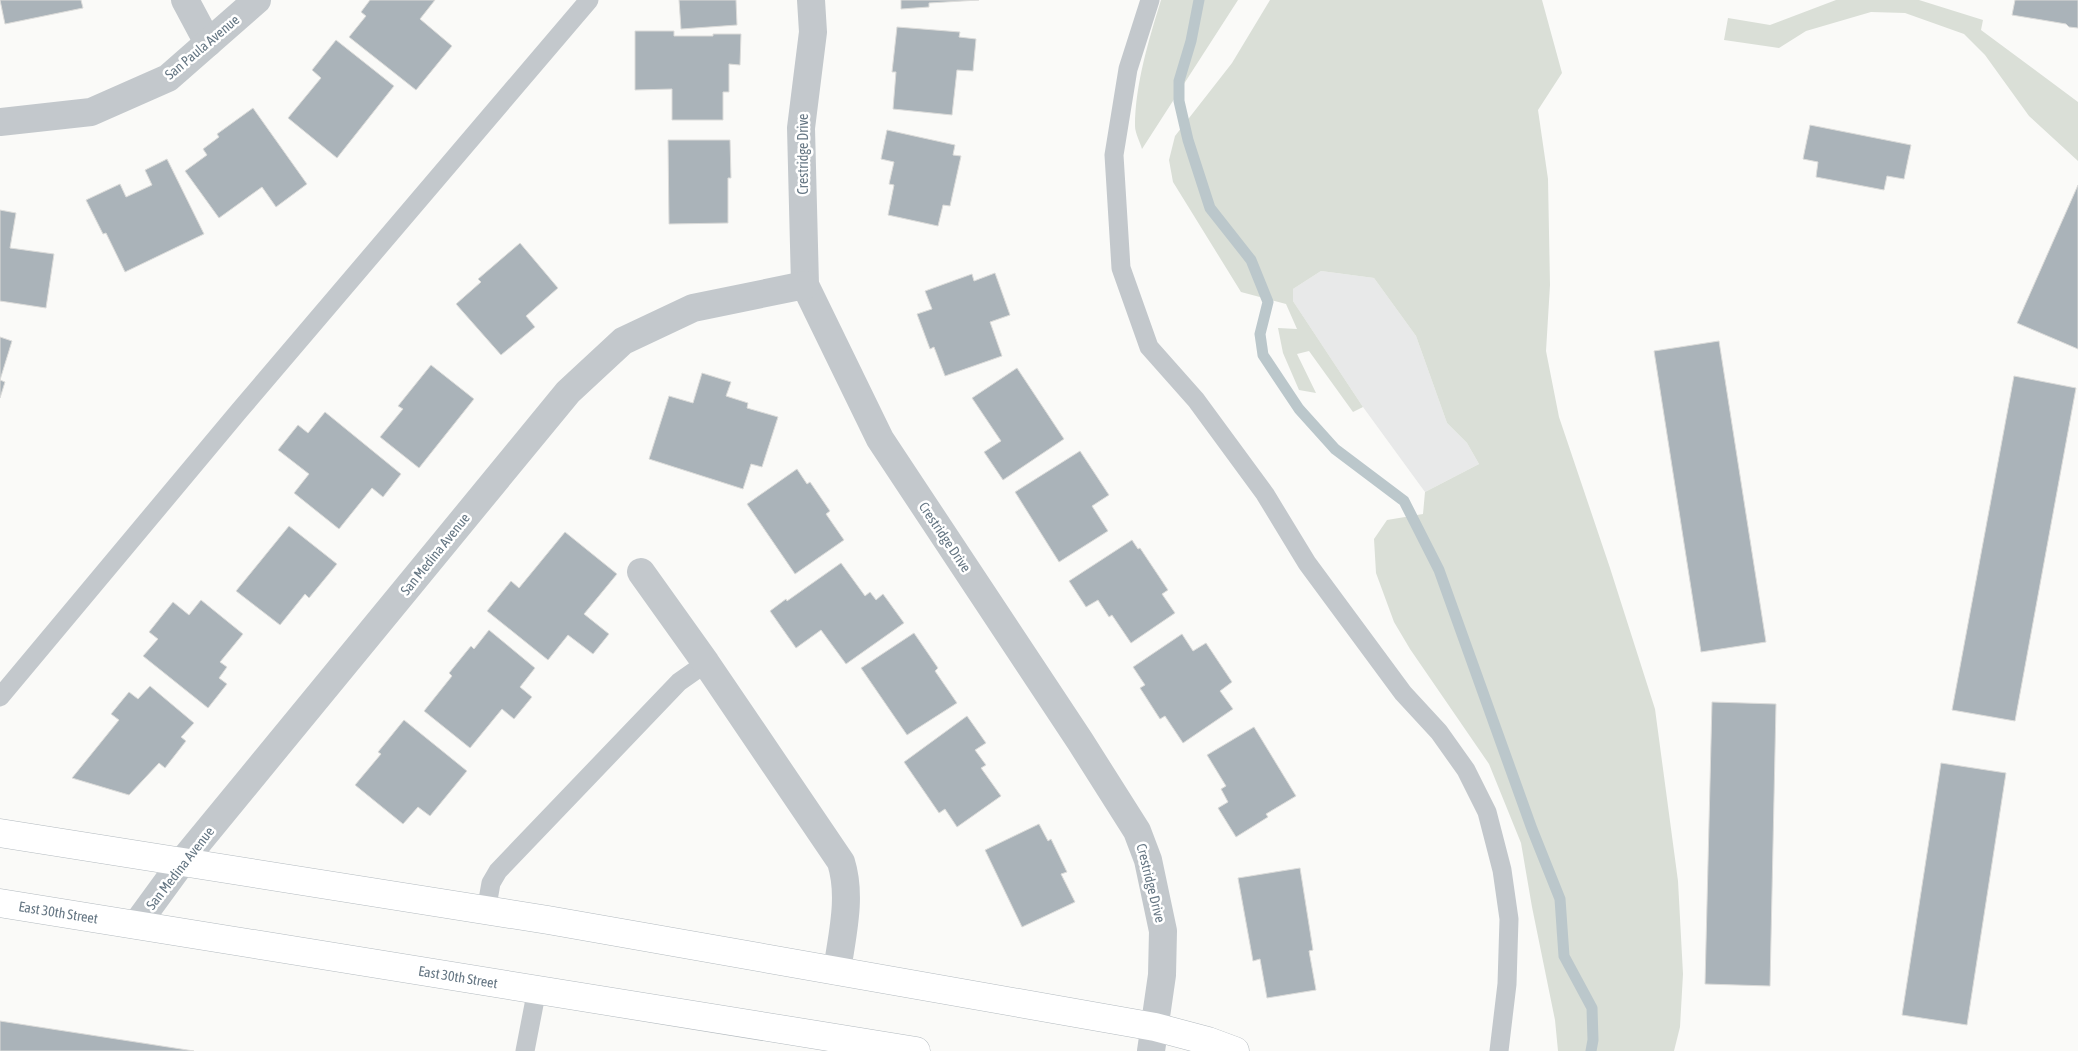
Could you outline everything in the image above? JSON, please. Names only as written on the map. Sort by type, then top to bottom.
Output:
[{"type":"main road","points":[[0,833],[486,911],[837,971],[1153,1039],[1208,1040],[1235,1051]]},
{"type":"main road","name":"East 30th Street","points":[[0,903],[916,1051]]},
{"type":"street","points":[[185,0],[208,43]]},
{"type":"street","name":"San Paula Avenue","points":[[0,122],[91,112],[168,78],[257,0]]},
{"type":"street","name":"Crestridge Drive","points":[[810,0],[813,32],[801,128],[805,285],[880,439],[1080,741],[1137,831],[1148,860],[1163,931],[1162,975],[1153,1039]]},
{"type":"street","name":"San Medina Avenue","points":[[136,925],[182,862],[562,400],[589,373],[623,342],[693,308],[805,285]]},
{"type":"street","points":[[641,572],[706,663],[841,862],[846,879],[846,903],[837,971]]},
{"type":"lane","points":[[0,697],[233,418],[588,0]]},
{"type":"lane","points":[[1150,0],[1128,70],[1114,155],[1121,268],[1149,347],[1196,400],[1265,494],[1318,578],[1403,693],[1439,732],[1466,770],[1486,812],[1502,870],[1509,919],[1507,984],[1499,1051]]},
{"type":"lane","points":[[486,911],[491,883],[498,871],[679,682],[706,663]]},
{"type":"lane","points":[[525,1051],[537,989]]},
{"type":"shaded area","points":[[1161,0],[1238,0],[1142,149],[1135,129],[1137,95]]},
{"type":"shaded area","points":[[1270,0],[1542,0],[1562,73],[1538,110],[1548,179],[1550,285],[1546,351],[1559,417],[1655,709],[1678,881],[1683,974],[1680,1027],[1674,1051],[1558,1051],[1555,1020],[1521,843],[1489,764],[1410,649],[1394,622],[1376,573],[1374,539],[1387,520],[1423,514],[1425,492],[1479,464],[1467,443],[1447,423],[1416,336],[1374,278],[1321,271],[1293,289],[1293,301],[1363,407],[1353,412],[1309,351],[1297,354],[1316,393],[1299,390],[1283,353],[1278,328],[1297,329],[1286,304],[1241,292],[1173,182],[1169,160],[1175,136],[1232,63]]},
{"type":"shaded area","points":[[1836,0],[1919,0],[1983,20],[1981,30],[2078,102],[2078,161],[2029,116],[1985,55],[1964,34],[1905,13],[1871,12],[1806,31],[1779,48],[1724,40],[1728,18],[1770,25]]},
{"type":"shaded area","points":[[1321,271],[1374,278],[1416,336],[1447,423],[1467,443],[1479,464],[1425,492],[1363,407],[1293,301],[1293,289]]},
{"type":"building","points":[[0,0],[81,0],[83,8],[5,24]]},
{"type":"building","points":[[370,0],[435,0],[420,19],[452,46],[416,90],[349,37],[366,16],[361,12]]},
{"type":"building","points":[[679,0],[736,0],[737,25],[681,29]]},
{"type":"building","points":[[901,0],[979,0],[929,3],[929,7],[901,9]]},
{"type":"building","points":[[2015,0],[2078,0],[2078,28],[2069,27],[2066,24],[2012,15]]},
{"type":"building","points":[[897,27],[960,32],[959,37],[976,39],[973,71],[957,70],[952,115],[893,109],[896,72],[892,72]]},
{"type":"building","points":[[635,31],[674,31],[674,36],[741,34],[740,65],[729,64],[729,92],[723,92],[723,120],[672,120],[672,89],[635,90]]},
{"type":"building","points":[[336,40],[394,86],[337,158],[288,118],[321,78],[312,70]]},
{"type":"building","points":[[253,108],[307,184],[276,207],[262,187],[219,218],[185,171],[207,155],[203,149],[219,137],[217,134]]},
{"type":"building","points":[[1810,125],[1911,145],[1904,179],[1887,176],[1884,190],[1816,177],[1818,162],[1803,159]]},
{"type":"building","points":[[887,130],[955,145],[953,155],[961,156],[950,206],[943,205],[938,226],[888,215],[894,185],[889,184],[894,162],[881,159]]},
{"type":"building","points":[[668,140],[730,140],[731,178],[728,178],[728,223],[669,224]]},
{"type":"building","points":[[167,159],[204,234],[125,272],[106,233],[103,234],[86,200],[120,184],[126,197],[152,185],[145,170]]},
{"type":"building","points":[[2078,185],[2078,349],[2017,323]]},
{"type":"building","points":[[0,210],[16,213],[10,248],[54,254],[46,308],[0,301]]},
{"type":"building","points":[[520,243],[558,288],[526,316],[535,327],[501,355],[456,304],[481,282],[478,279]]},
{"type":"building","points":[[995,273],[1010,315],[990,322],[1002,356],[945,376],[934,347],[930,349],[917,314],[932,309],[925,291],[972,274],[974,281]]},
{"type":"building","points":[[0,337],[12,341],[0,380]]},
{"type":"building","points":[[1719,341],[1766,642],[1701,652],[1654,351]]},
{"type":"building","points":[[431,365],[474,399],[419,468],[380,437],[403,409],[398,406]]},
{"type":"building","points":[[1017,368],[1064,439],[1003,480],[984,452],[1001,441],[972,398]]},
{"type":"building","points":[[702,373],[731,382],[726,396],[748,403],[747,408],[778,417],[762,467],[751,464],[743,489],[649,459],[669,396],[693,403]]},
{"type":"building","points":[[2014,376],[2076,388],[2015,721],[1952,710]]},
{"type":"building","points":[[0,380],[5,382],[0,398]]},
{"type":"building","points":[[325,412],[401,474],[383,497],[372,488],[339,529],[294,493],[309,474],[278,450],[298,425],[308,433]]},
{"type":"building","points":[[1080,451],[1109,495],[1092,506],[1108,531],[1059,562],[1015,492]]},
{"type":"building","points":[[797,469],[807,484],[810,482],[830,511],[826,514],[844,540],[795,574],[747,504]]},
{"type":"building","points":[[289,526],[337,564],[309,598],[305,594],[280,625],[236,591]]},
{"type":"building","points":[[565,532],[617,574],[584,614],[609,634],[593,654],[568,635],[548,660],[487,611],[511,581],[519,588]]},
{"type":"building","points":[[1132,540],[1138,549],[1140,548],[1168,590],[1162,594],[1175,613],[1131,643],[1112,615],[1109,617],[1098,600],[1086,607],[1069,581]]},
{"type":"building","points":[[841,563],[865,596],[870,592],[876,600],[883,594],[904,623],[846,664],[821,630],[796,648],[770,611]]},
{"type":"building","points":[[201,600],[243,634],[220,662],[227,667],[219,678],[227,684],[208,708],[143,656],[158,639],[149,632],[173,602],[189,615]]},
{"type":"building","points":[[489,630],[535,668],[520,687],[532,697],[514,719],[502,709],[470,748],[424,711],[452,676],[449,673],[471,646],[474,649]]},
{"type":"building","points":[[914,633],[938,668],[935,671],[957,703],[907,735],[861,668]]},
{"type":"building","points":[[1182,634],[1193,651],[1206,643],[1232,682],[1220,691],[1233,709],[1183,743],[1165,716],[1160,719],[1140,688],[1145,685],[1133,667]]},
{"type":"building","points":[[150,686],[194,723],[181,737],[186,741],[165,768],[159,763],[129,795],[72,778],[119,720],[111,714],[129,692],[138,699]]},
{"type":"building","points":[[1712,702],[1776,704],[1770,986],[1705,984]]},
{"type":"building","points":[[967,716],[986,743],[975,750],[986,765],[981,768],[1001,796],[957,827],[945,809],[939,813],[904,762]]},
{"type":"building","points":[[404,720],[467,771],[430,816],[418,807],[403,824],[355,785],[381,754],[378,752]]},
{"type":"building","points":[[1254,727],[1296,796],[1266,814],[1268,817],[1236,837],[1218,808],[1228,802],[1221,789],[1226,786],[1207,755]]},
{"type":"building","points":[[1941,763],[2006,773],[1967,1025],[1902,1015]]},
{"type":"building","points":[[1039,824],[1048,841],[1051,839],[1067,872],[1061,874],[1075,902],[1022,927],[985,850]]},
{"type":"building","points":[[1300,868],[1313,950],[1309,951],[1316,990],[1267,998],[1260,959],[1253,961],[1238,878]]},
{"type":"building","points":[[0,1021],[194,1051],[0,1051]]},
{"type":"waterway","points":[[1199,0],[1191,41],[1179,81],[1179,101],[1188,140],[1210,208],[1251,260],[1268,302],[1260,334],[1263,355],[1299,409],[1335,449],[1404,501],[1439,570],[1532,829],[1560,899],[1564,956],[1592,1008],[1593,1040],[1591,1051]]}]
